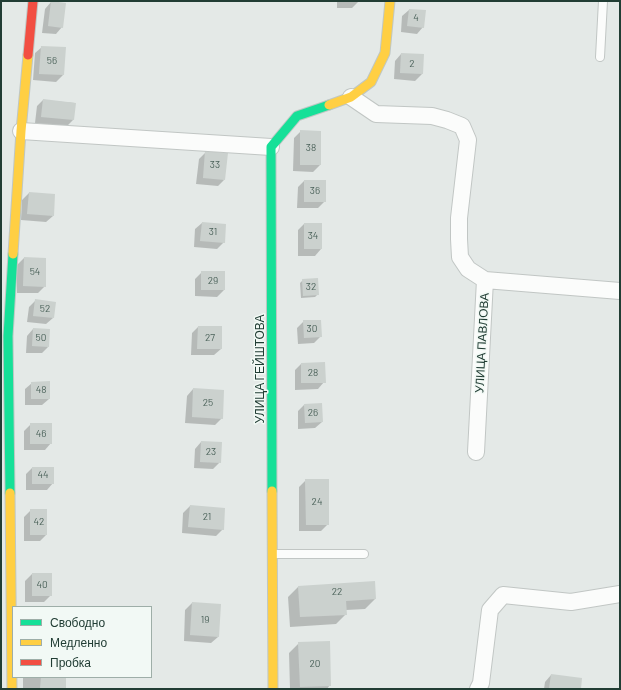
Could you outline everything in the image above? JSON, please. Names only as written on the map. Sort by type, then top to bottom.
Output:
[{"type":"street","points":[[12,689],[8,336],[21,131],[33,1]]},
{"type":"street","points":[[21,131],[270,147],[297,116],[351,97],[371,82],[386,53],[390,1]]},
{"type":"street","name":"УЛИЦА ПАВЛОВА","points":[[351,97],[376,114],[432,116],[462,126],[468,140],[459,218],[458,239],[460,257],[468,269],[485,280],[476,452]]},
{"type":"street","name":"УЛИЦА ГЕЙШТОВА","points":[[270,147],[273,689]]},
{"type":"street","points":[[485,280],[620,291]]},
{"type":"street","points":[[478,689],[481,683],[490,610],[503,595],[571,602],[620,594]]},
{"type":"lane","points":[[600,57],[603,1]]},
{"type":"lane","points":[[272,554],[364,554]]},
{"type":"building","points":[[51,1],[66,3],[63,28],[48,26]]},
{"type":"building","points":[[409,9],[426,10],[424,28],[407,26]]},
{"type":"building","points":[[41,46],[66,47],[64,75],[39,74]]},
{"type":"building","points":[[401,53],[424,54],[423,74],[400,73]]},
{"type":"building","points":[[43,99],[76,103],[74,120],[41,117]]},
{"type":"building","points":[[300,130],[321,131],[321,165],[300,165]]},
{"type":"building","points":[[205,151],[228,153],[225,180],[203,178]]},
{"type":"building","points":[[304,180],[326,180],[326,202],[304,202]]},
{"type":"building","points":[[29,192],[55,194],[54,216],[27,214]]},
{"type":"building","points":[[202,222],[226,224],[225,243],[200,241]]},
{"type":"building","points":[[304,223],[322,223],[322,249],[304,249]]},
{"type":"building","points":[[24,257],[46,258],[46,287],[23,286]]},
{"type":"building","points":[[201,271],[225,271],[225,290],[201,290]]},
{"type":"building","points":[[318,278],[319,295],[303,296],[302,279]]},
{"type":"building","points":[[35,299],[56,302],[54,318],[33,316]]},
{"type":"building","points":[[303,320],[321,320],[322,337],[304,338]]},
{"type":"building","points":[[198,326],[222,326],[222,349],[197,349]]},
{"type":"building","points":[[33,328],[50,329],[49,347],[32,346]]},
{"type":"building","points":[[325,362],[326,383],[301,383],[301,363]]},
{"type":"building","points":[[50,381],[50,399],[31,399],[31,382]]},
{"type":"building","points":[[193,388],[224,390],[223,419],[192,417]]},
{"type":"building","points":[[322,403],[323,422],[305,423],[304,404]]},
{"type":"building","points":[[30,423],[52,423],[52,444],[30,444]]},
{"type":"building","points":[[201,441],[222,442],[221,463],[200,462]]},
{"type":"building","points":[[32,467],[54,467],[54,484],[32,484]]},
{"type":"building","points":[[305,479],[329,479],[329,525],[306,525]]},
{"type":"building","points":[[190,505],[225,508],[224,530],[188,527]]},
{"type":"building","points":[[30,509],[47,509],[47,535],[30,535]]},
{"type":"building","points":[[32,573],[52,573],[52,596],[32,596]]},
{"type":"building","points":[[375,581],[376,599],[346,601],[347,615],[300,617],[298,586]]},
{"type":"building","points":[[192,602],[221,604],[219,637],[190,635]]},
{"type":"building","points":[[330,641],[331,686],[300,687],[298,642]]},
{"type":"building","points":[[551,674],[582,678],[581,689],[549,689]]},
{"type":"building","points":[[41,678],[66,678],[66,689],[40,689]]},
{"type":"traffic: fast","points":[[272,491],[271,147],[297,116],[329,105]]},
{"type":"traffic: fast","points":[[10,493],[8,336],[13,254]]},
{"type":"traffic: slow","points":[[329,105],[351,97],[371,82],[385,53],[390,1]]},
{"type":"traffic: slow","points":[[13,254],[21,131],[28,55]]},
{"type":"traffic: slow","points":[[272,491],[273,689]]},
{"type":"traffic: slow","points":[[10,493],[12,689]]},
{"type":"traffic: jam","points":[[28,55],[33,1]]}]
